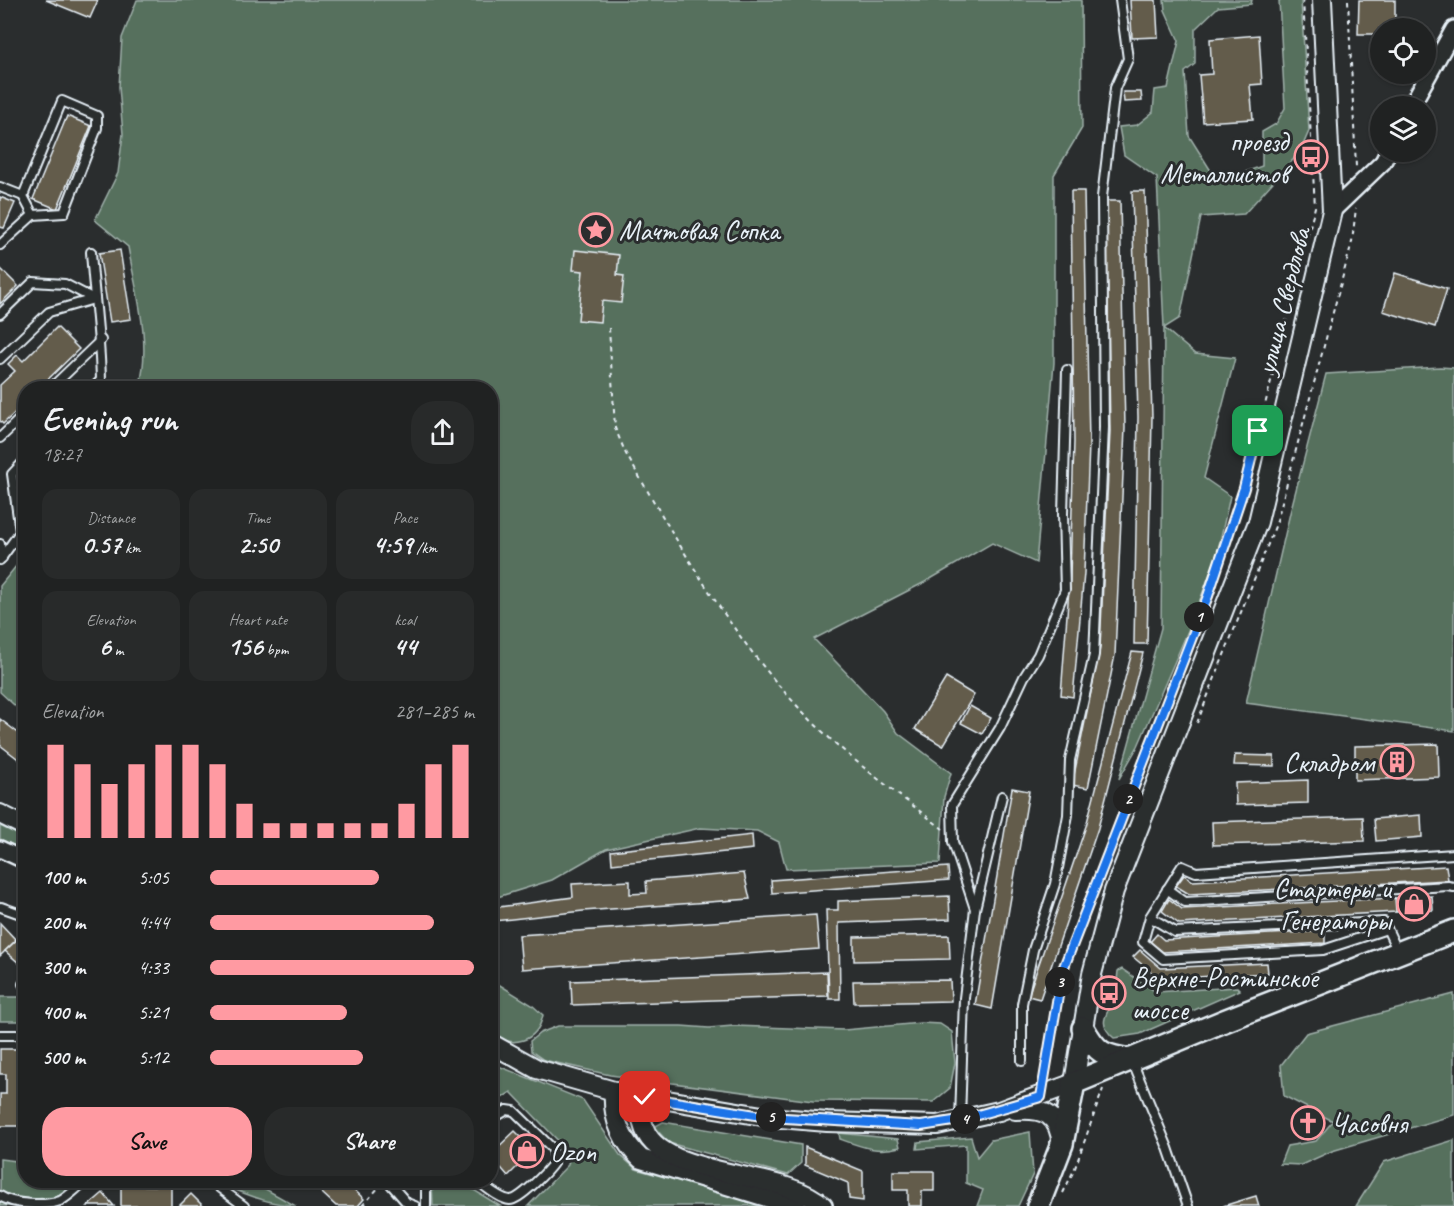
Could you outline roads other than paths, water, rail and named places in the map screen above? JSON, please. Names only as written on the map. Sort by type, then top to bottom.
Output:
[{"type":"main road","points":[[1038,1206],[1062,1144],[1074,1083],[1454,931]]},
{"type":"main road","points":[[1083,1028],[1095,1049],[1111,1057],[1131,1060]]},
{"type":"street","name":"улица Свердлова","points":[[1074,1083],[1092,975],[1114,891],[1258,522],[1332,212],[1322,0]]},
{"type":"street","points":[[1417,96],[1454,29]]},
{"type":"street","points":[[1332,212],[1383,162]]},
{"type":"street","points":[[0,814],[18,823]]},
{"type":"street","points":[[0,849],[18,857]]},
{"type":"street","points":[[498,1047],[537,1069],[614,1091],[768,1117],[827,1122],[921,1126],[960,1120],[999,1111],[1074,1083]]},
{"type":"street","points":[[614,1091],[615,1120],[630,1147],[641,1159],[796,1206]]},
{"type":"street","points":[[645,1097],[643,1127],[653,1144],[662,1151],[688,1162],[788,1187],[812,1197],[823,1206]]},
{"type":"street","points":[[999,1111],[1026,1109],[1045,1112],[1059,1125],[1062,1144]]},
{"type":"lane","points":[[1022,1061],[1022,1004],[1033,950],[1055,884],[1068,815],[1070,760],[1094,655],[1104,427],[1102,197],[1115,88],[1128,59],[1120,0]]},
{"type":"lane","points":[[0,245],[33,215],[64,213],[97,128],[97,116],[62,101],[23,196]]},
{"type":"lane","points":[[0,187],[23,196],[33,215]]},
{"type":"lane","points":[[91,252],[94,299],[101,340],[101,380]]},
{"type":"lane","points":[[0,314],[33,282],[65,284],[94,299]]},
{"type":"lane","points":[[0,359],[49,312],[94,299]]},
{"type":"lane","points":[[58,381],[101,340]]},
{"type":"lane","points":[[975,909],[953,842],[952,805],[985,754],[1024,677],[1038,655],[1065,590],[1063,514],[1067,370]]},
{"type":"lane","points":[[0,438],[18,421]]},
{"type":"lane","points":[[18,468],[12,474],[18,508]]},
{"type":"lane","points":[[1,559],[18,536]]},
{"type":"lane","points":[[0,544],[1,559]]},
{"type":"lane","points":[[960,1120],[963,998],[975,909],[1002,796]]},
{"type":"lane","points":[[1387,929],[1323,950],[1163,959],[1143,942],[1150,917],[1182,866],[1196,872],[1454,854]]},
{"type":"lane","points":[[1167,889],[1185,902],[1448,885],[1454,887]]},
{"type":"lane","points":[[1,907],[18,913]]},
{"type":"lane","points":[[1150,917],[1175,932],[1384,922],[1398,953]]},
{"type":"lane","points":[[0,1035],[18,1035]]},
{"type":"lane","points":[[1131,1060],[1168,1148],[1188,1206]]},
{"type":"lane","points":[[488,1188],[503,1198],[512,1200],[554,1162],[555,1157],[551,1147],[514,1111],[507,1110],[498,1115]]},
{"type":"lane","points":[[0,1196],[16,1201],[52,1204],[63,1200],[77,1188]]},
{"type":"lane","points":[[220,1188],[244,1206]]},
{"type":"lane","points":[[393,1188],[407,1203],[415,1206]]},
{"type":"lane","points":[[426,1188],[426,1206]]},
{"type":"place","name":"проезд Металлистов","points":[[1311,157]]},
{"type":"place","name":"Мачтовая Сопка","points":[[596,230]]},
{"type":"place","name":"Складром","points":[[1397,762]]},
{"type":"place","name":"Стартеры и Генераторы","points":[[1414,904]]},
{"type":"place","name":"Верхне-Ростинское шоссе","points":[[1109,993]]},
{"type":"place","name":"Часовня","points":[[1308,1123]]},
{"type":"place","name":"Ozon","points":[[527,1151]]}]
